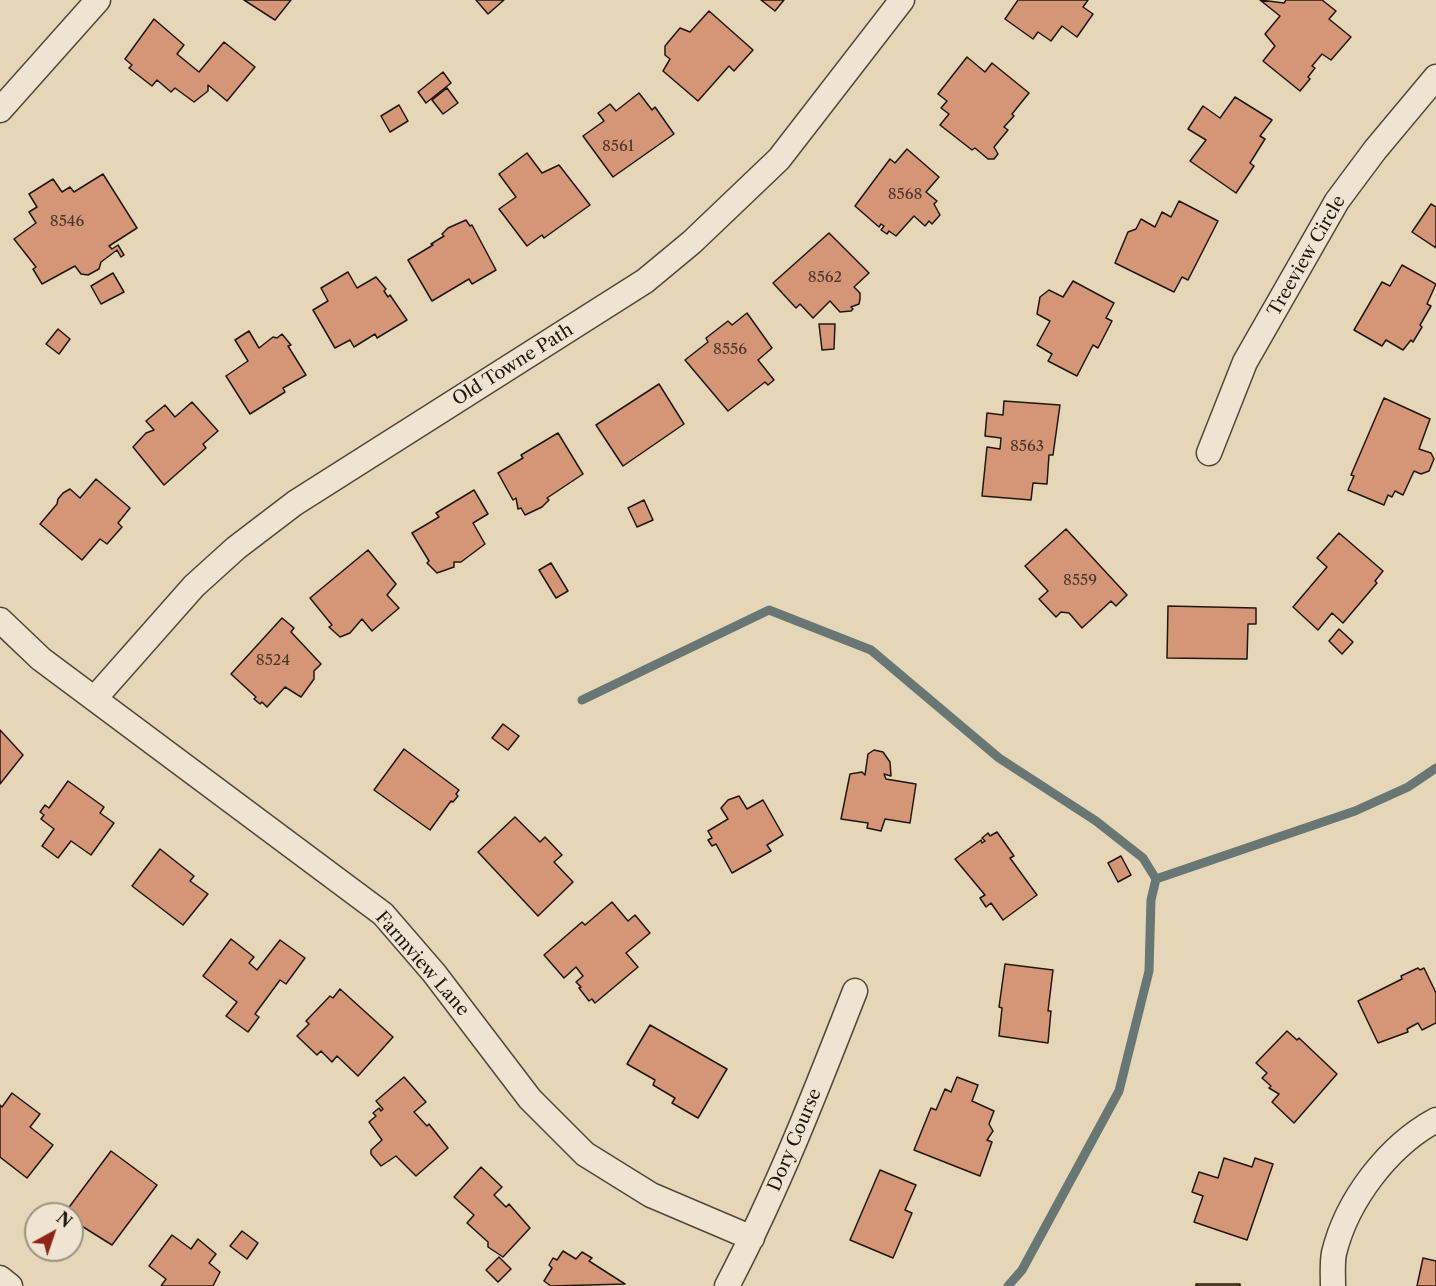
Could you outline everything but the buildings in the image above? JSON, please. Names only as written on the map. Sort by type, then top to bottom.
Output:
[{"type":"street","points":[[0,110],[98,0]]},
{"type":"street","name":"Old Towne Path","points":[[95,698],[194,586],[244,542],[295,503],[645,281],[692,242],[779,159],[902,0]]},
{"type":"street","name":"Treeview Circle","points":[[1209,453],[1245,362],[1337,201],[1375,150],[1436,77]]},
{"type":"street","name":"Farmview Lane","points":[[0,620],[41,659],[382,914],[434,973],[530,1099],[585,1154],[651,1195],[752,1239]]},
{"type":"street","name":"Dory Course","points":[[727,1286],[752,1239],[819,1085],[855,992]]},
{"type":"street","points":[[1333,1286],[1334,1255],[1350,1213],[1369,1179],[1415,1131],[1436,1120]]},
{"type":"street","points":[[0,1278],[10,1286]]},
{"type":"waterway","points":[[582,700],[769,610],[871,650],[999,758],[1096,821],[1143,858],[1156,879],[1151,900],[1149,971],[1119,1091],[1022,1270],[1008,1286]]},
{"type":"waterway","points":[[1156,879],[1355,811],[1408,787],[1436,768]]}]
